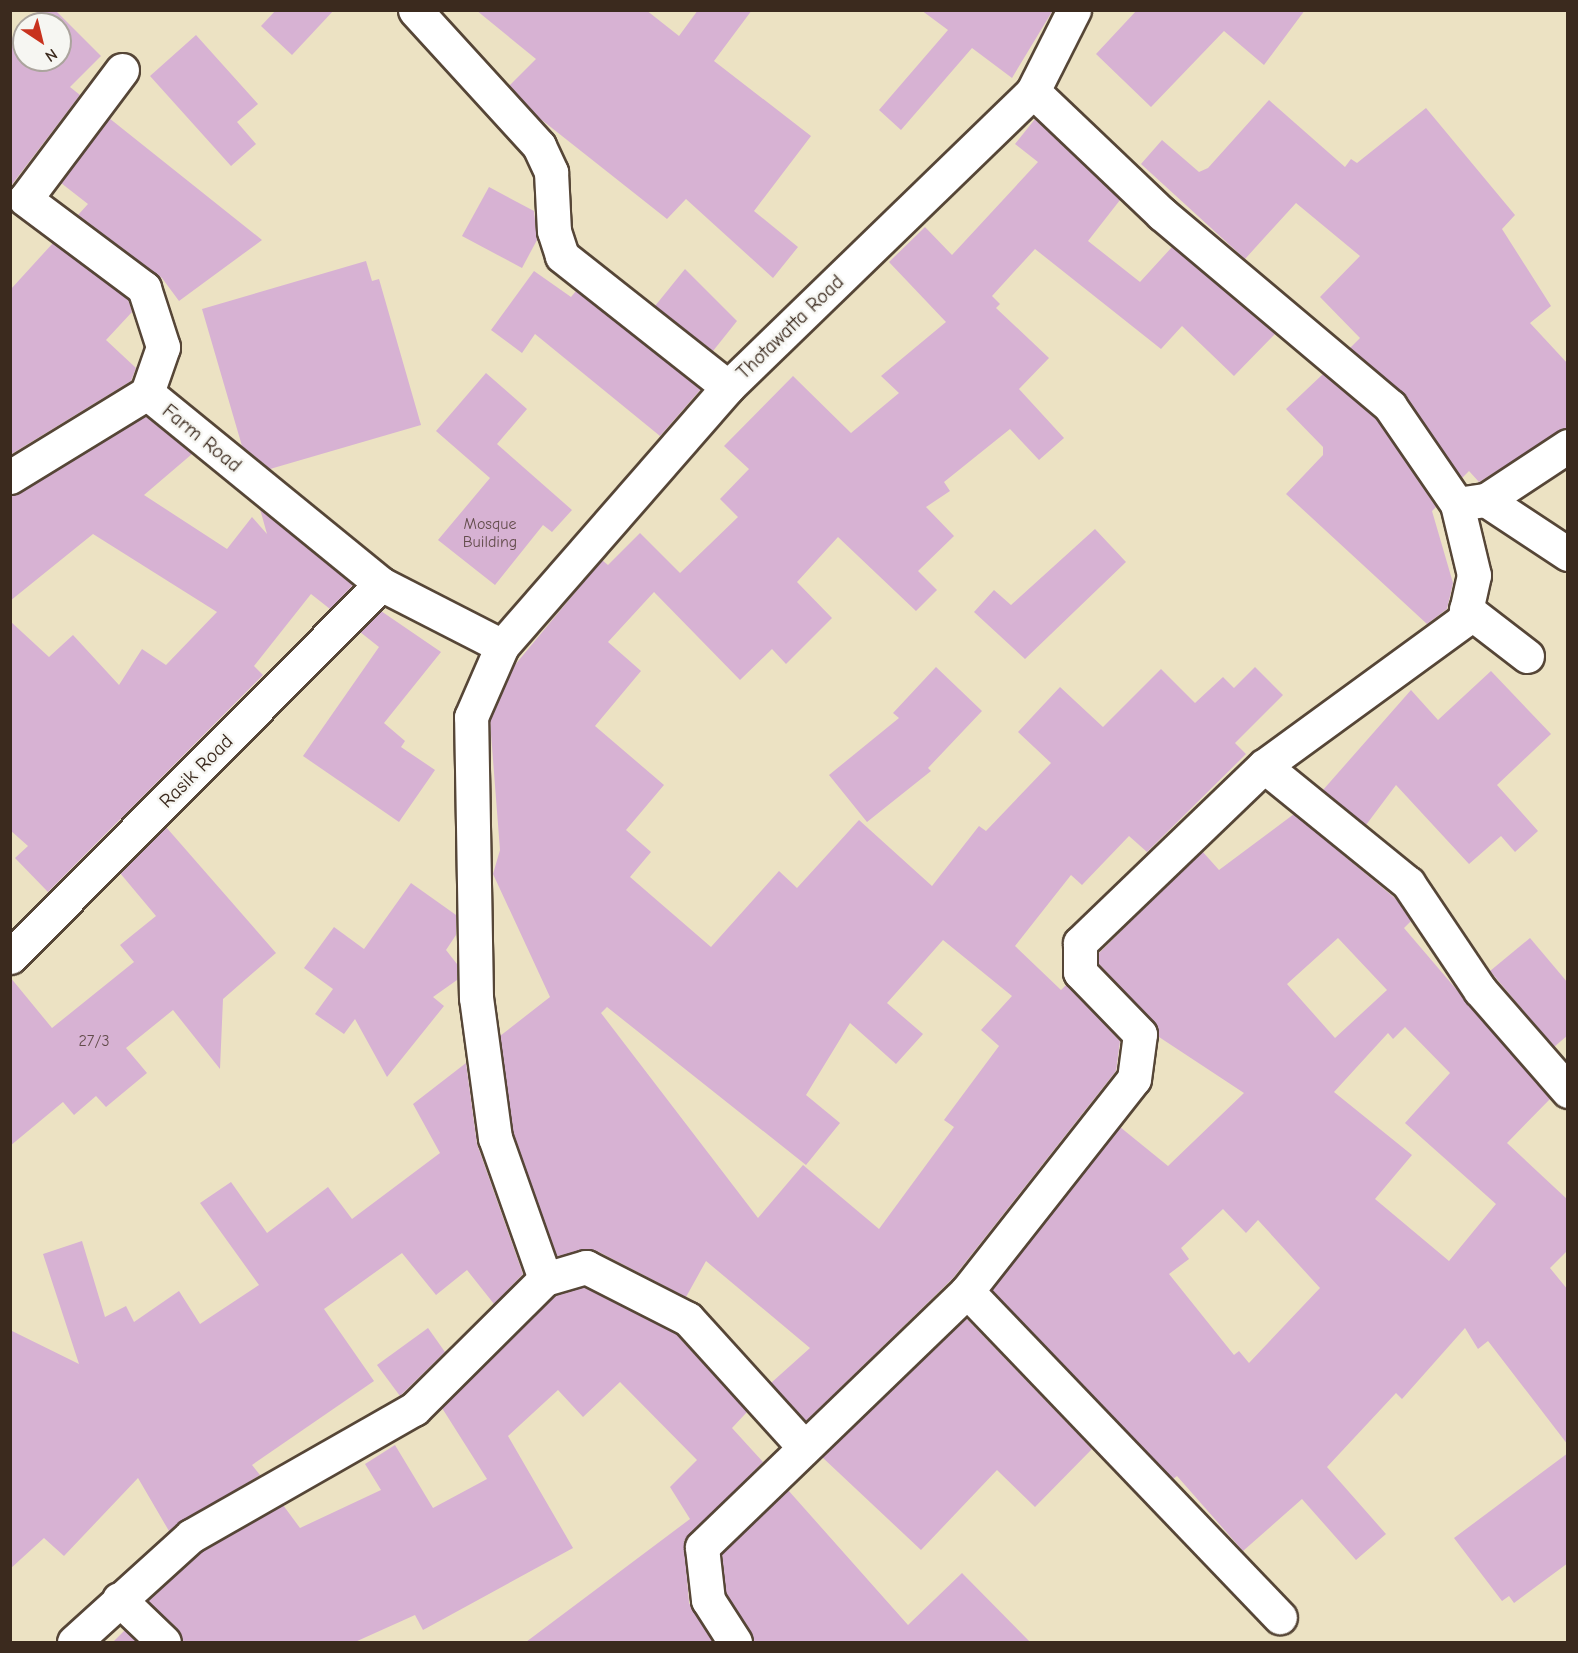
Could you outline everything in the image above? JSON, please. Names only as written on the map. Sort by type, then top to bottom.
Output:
[{"type":"street","points":[[415,10],[539,146],[551,172],[554,231],[562,256],[728,387]]},
{"type":"street","name":"Thotawatta Road","points":[[545,1279],[495,1138],[476,998],[471,717],[502,646],[728,387],[1033,91],[1074,10]]},
{"type":"street","points":[[122,70],[25,199],[144,288],[163,347],[147,393]]},
{"type":"street","points":[[1033,91],[1162,214],[1390,406],[1472,502],[1568,554]]},
{"type":"street","name":"Farm Road","points":[[10,477],[147,393],[381,585],[502,646]]},
{"type":"street","points":[[1472,502],[1568,446]]},
{"type":"street","points":[[735,1642],[708,1600],[702,1546],[967,1291],[1134,1079],[1140,1034],[1080,972],[1080,943],[1264,766],[1464,620],[1474,575],[1472,502]]},
{"type":"street","name":"Rasik Road","points":[[16,943],[381,585]]},
{"type":"street","points":[[1466,609],[1527,656]]},
{"type":"street","points":[[1264,766],[1408,883],[1480,990],[1568,1091]]},
{"type":"street","points":[[74,1642],[118,1599],[191,1536],[414,1409],[545,1279],[586,1267],[688,1319],[804,1447]]},
{"type":"street","points":[[967,1291],[1280,1617]]},
{"type":"street","points":[[118,1599],[164,1642]]},
{"type":"building","points":[[55,10],[57,12],[37,12]]},
{"type":"building","points":[[276,10],[334,10],[292,55],[261,26]]},
{"type":"building","points":[[476,10],[646,10],[679,36],[698,10],[752,10],[714,61],[811,136],[754,211],[798,247],[773,278],[686,199],[667,219],[538,117],[509,86],[536,59]]},
{"type":"building","points":[[921,10],[1053,10],[1012,78],[972,48],[901,130],[879,110],[948,30]]},
{"type":"building","points":[[1137,10],[1305,10],[1264,65],[1224,31],[1151,107],[1096,54]]},
{"type":"building","points":[[72,27],[101,56],[70,87],[80,95],[10,187],[10,40],[12,38],[12,72],[72,72]]},
{"type":"building","points":[[196,35],[258,104],[237,122],[256,144],[231,166],[150,76]]},
{"type":"building","points":[[1269,100],[1345,167],[1351,159],[1357,163],[1426,108],[1515,215],[1502,229],[1551,306],[1530,323],[1568,364],[1568,427],[1479,482],[1469,471],[1462,478],[1405,395],[1350,348],[1360,338],[1320,297],[1360,256],[1296,203],[1245,259],[1141,164],[1162,140],[1199,172],[1208,168]]},
{"type":"building","points":[[109,118],[262,240],[179,301],[162,278],[78,215],[88,204],[61,183]]},
{"type":"building","points":[[1035,119],[1120,200],[1088,241],[1140,282],[1172,247],[1275,334],[1234,376],[1182,326],[1161,349],[1035,249],[992,296],[1000,304],[996,308],[1049,358],[1019,389],[1064,438],[1039,460],[1010,429],[944,482],[950,491],[926,507],[954,536],[918,571],[937,590],[916,611],[838,537],[797,582],[832,618],[786,664],[772,649],[740,680],[654,592],[608,642],[641,671],[595,726],[664,785],[626,830],[651,852],[630,877],[711,947],[779,871],[797,888],[859,820],[932,886],[979,826],[986,831],[1051,763],[1018,732],[1060,687],[1103,727],[1161,669],[1195,703],[1223,677],[1234,688],[1255,667],[1283,695],[1235,743],[1246,754],[1147,852],[1129,836],[1082,885],[1071,875],[1015,946],[1061,990],[1066,985],[1120,1041],[1116,1071],[953,1278],[806,1421],[771,1383],[810,1348],[706,1261],[686,1297],[595,1250],[557,1256],[513,1134],[500,1036],[550,997],[493,874],[500,850],[490,721],[514,666],[602,560],[608,565],[640,533],[680,573],[738,517],[720,499],[749,469],[724,446],[793,376],[851,433],[899,393],[881,376],[946,322],[889,262],[925,227],[952,255],[1038,162],[1015,144]],"holes":[[[943,940],[1012,996],[981,1030],[999,1046],[944,1120],[954,1127],[879,1229],[803,1165],[758,1218],[601,1013],[607,1007],[806,1165],[840,1123],[806,1095],[850,1023],[896,1064],[923,1034],[887,1003]]]},
{"type":"building","points":[[489,187],[534,211],[537,240],[522,268],[462,236]]},
{"type":"building","points":[[53,243],[128,299],[132,312],[106,340],[136,368],[131,381],[10,455],[11,289]]},
{"type":"building","points":[[366,261],[372,281],[379,279],[421,425],[270,469],[242,446],[202,309]]},
{"type":"building","points":[[685,269],[737,321],[713,351],[655,306]]},
{"type":"building","points":[[534,271],[571,297],[576,291],[701,389],[660,436],[535,334],[522,353],[491,330]]},
{"type":"building","points":[[486,373],[527,409],[497,444],[572,510],[552,532],[543,525],[495,585],[438,540],[490,478],[436,431]]},
{"type":"building","points":[[1323,374],[1376,419],[1436,507],[1432,511],[1453,583],[1447,609],[1427,624],[1286,494],[1323,455],[1323,447],[1286,409]]},
{"type":"building","points":[[145,416],[192,454],[144,495],[227,549],[252,517],[267,534],[260,509],[353,585],[330,609],[311,594],[254,666],[263,675],[48,892],[15,858],[28,846],[10,830],[10,621],[49,657],[73,635],[119,685],[142,649],[166,665],[217,612],[93,534],[10,601],[10,496]]},
{"type":"building","points":[[1095,529],[1126,562],[1025,659],[974,612],[994,590],[1011,605]]},
{"type":"building","points":[[381,611],[441,652],[384,723],[405,741],[401,747],[435,770],[399,822],[303,756],[379,647],[360,632]]},
{"type":"building","points":[[936,667],[982,711],[928,768],[931,771],[867,822],[829,775],[899,718],[893,713]]},
{"type":"building","points":[[1491,671],[1551,734],[1497,785],[1538,831],[1515,852],[1501,836],[1469,864],[1396,785],[1366,825],[1323,790],[1411,690],[1438,720]]},
{"type":"building","points":[[1294,814],[1396,899],[1411,921],[1404,928],[1550,1099],[1507,1143],[1568,1200],[1568,1250],[1550,1268],[1568,1290],[1568,1445],[1488,1341],[1478,1349],[1465,1328],[1402,1399],[1396,1393],[1327,1467],[1386,1534],[1356,1560],[1302,1499],[1243,1551],[1177,1476],[1173,1479],[992,1290],[1120,1127],[1168,1166],[1244,1093],[1159,1037],[1153,1021],[1099,964],[1099,953],[1202,851],[1219,870]],"holes":[[[1338,938],[1387,990],[1335,1038],[1287,984]],[[1405,1027],[1450,1073],[1405,1123],[1496,1204],[1449,1261],[1375,1199],[1412,1155],[1334,1092],[1388,1033],[1393,1039]],[[1223,1209],[1246,1233],[1258,1220],[1320,1288],[1249,1363],[1239,1351],[1234,1355],[1169,1274],[1189,1259],[1181,1248]]]},
{"type":"building","points":[[166,827],[276,953],[223,999],[220,1069],[173,1010],[126,1048],[147,1073],[106,1107],[96,1096],[74,1115],[63,1102],[10,1146],[10,977],[52,1028],[134,962],[120,945],[156,916],[120,873]]},
{"type":"building","points":[[411,883],[456,915],[456,935],[446,950],[457,964],[457,980],[433,997],[444,1006],[387,1077],[355,1019],[344,1034],[315,1014],[333,989],[304,968],[334,927],[364,949]]},
{"type":"building","points":[[1530,938],[1568,983],[1568,1035],[1554,1047],[1490,971]]},
{"type":"building","points":[[466,1063],[477,1144],[523,1274],[494,1304],[467,1270],[436,1295],[402,1253],[324,1309],[374,1381],[252,1465],[260,1475],[169,1531],[138,1478],[64,1556],[44,1538],[10,1569],[10,1330],[79,1364],[43,1254],[82,1241],[105,1317],[126,1306],[134,1322],[179,1291],[200,1324],[259,1285],[200,1203],[231,1182],[267,1233],[328,1187],[352,1219],[440,1153],[413,1104]]},
{"type":"building","points":[[584,1287],[676,1334],[747,1412],[732,1428],[763,1462],[684,1541],[689,1603],[713,1642],[526,1642],[690,1519],[670,1487],[697,1460],[620,1382],[583,1417],[558,1390],[508,1436],[573,1548],[423,1630],[415,1615],[355,1642],[182,1642],[177,1628],[148,1601],[202,1551],[283,1505],[300,1528],[381,1490],[365,1464],[395,1445],[433,1508],[487,1479],[442,1408],[555,1296]]},
{"type":"building","points":[[966,1318],[1092,1449],[1035,1507],[997,1470],[921,1550],[822,1457]]},
{"type":"building","points":[[428,1328],[445,1352],[400,1396],[377,1365]]},
{"type":"building","points":[[1568,1453],[1568,1563],[1514,1603],[1509,1596],[1502,1601],[1454,1538]]},
{"type":"building","points":[[788,1490],[908,1625],[962,1573],[1030,1642],[754,1642],[726,1594],[722,1554]]},
{"type":"building","points":[[125,1630],[137,1642],[113,1642]]}]
